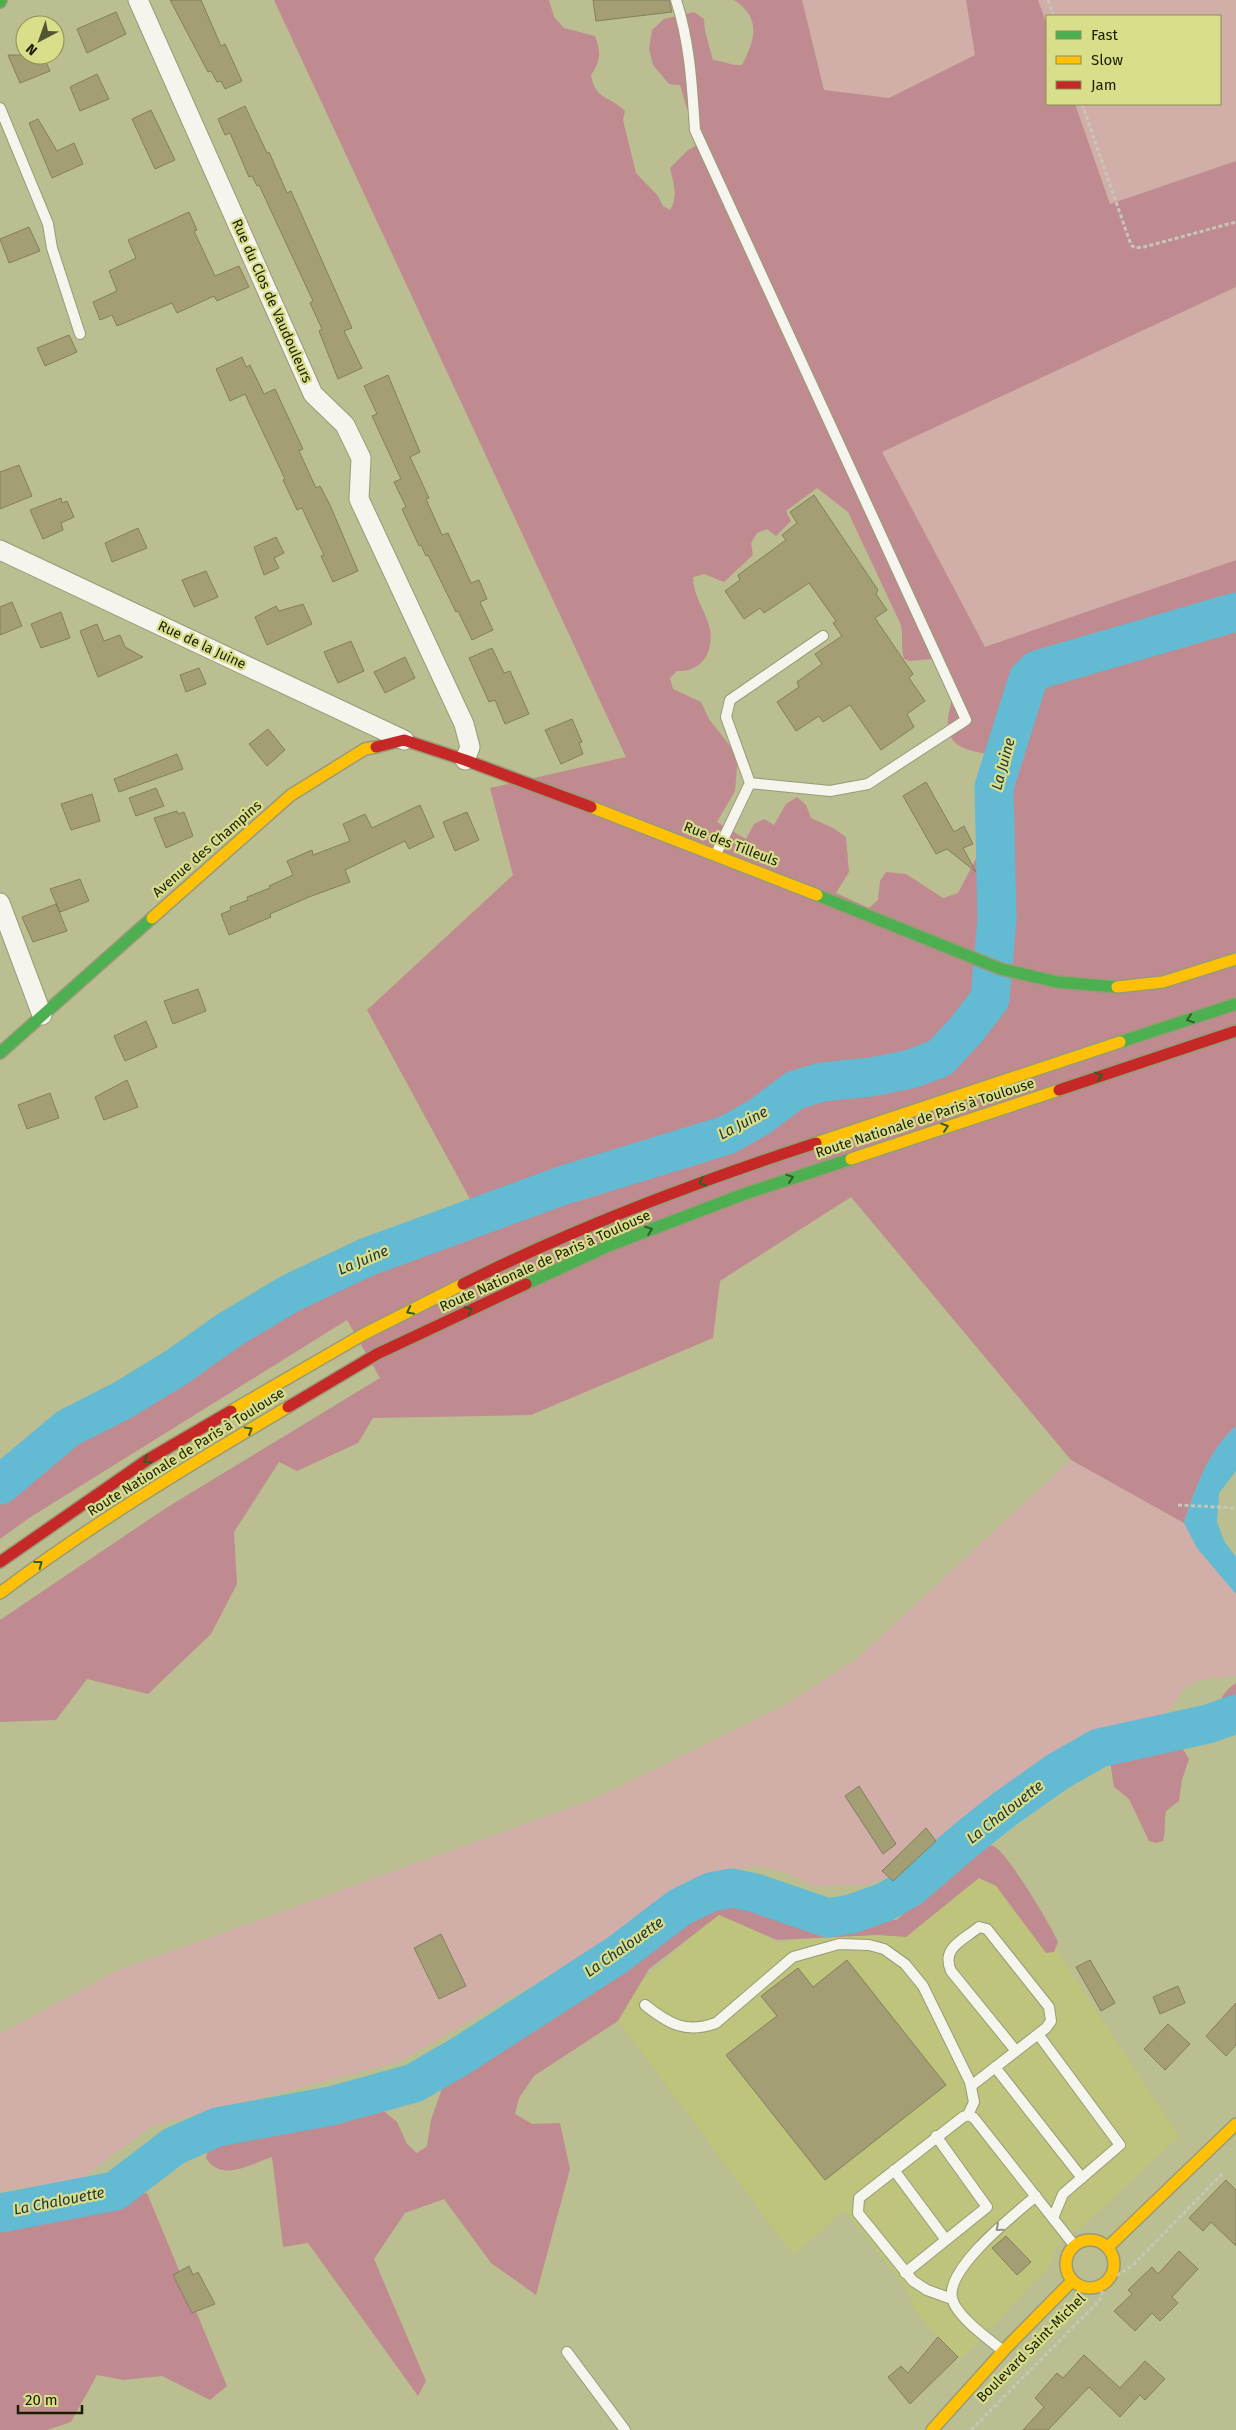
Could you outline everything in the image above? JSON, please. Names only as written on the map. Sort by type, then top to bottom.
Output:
[{"type":"main road","points":[[404,740],[465,760]]},
{"type":"main road","name":"Avenue des Champins","points":[[0,1053],[291,795],[364,749],[404,740]]},
{"type":"main road","name":"Rue des Tilleuls","points":[[465,760],[716,854],[1006,970],[1086,988],[1153,984],[1236,959]]},
{"type":"main road","name":"Route Nationale de Paris à Toulouse","points":[[0,1562],[147,1460],[364,1334],[483,1274],[606,1220],[748,1165],[1236,1004]]},
{"type":"main road","name":"Route Nationale de Paris à Toulouse","points":[[0,1594],[44,1560],[165,1479],[377,1354],[608,1246],[744,1194],[1236,1031]]},
{"type":"main road","points":[[1108,2247],[1236,2124]]},
{"type":"main road","points":[[1091,2239],[1108,2247],[1112,2254],[1114,2269],[1106,2282],[1100,2286],[1085,2288],[1072,2281],[1065,2266],[1066,2258],[1074,2245],[1091,2239]]},
{"type":"main road","name":"Boulevard Saint-Michel","points":[[932,2430],[1003,2351],[1072,2281]]},
{"type":"street","name":"Rue du Clos de Vaudouleurs","points":[[138,0],[313,394],[345,425],[360,458],[359,499],[464,724],[470,747],[465,760]]},
{"type":"street","name":"Rue de la Juine","points":[[0,550],[404,740]]},
{"type":"street","points":[[0,903],[42,1015]]},
{"type":"lane","points":[[676,0],[684,24],[691,62],[695,130],[966,720],[868,784],[830,791],[750,782]]},
{"type":"lane","points":[[0,108],[48,224],[52,248],[80,334]]},
{"type":"lane","points":[[716,854],[750,782],[726,717],[730,700],[824,636]]},
{"type":"lane","points":[[971,2086],[1038,2034],[1051,2021],[1049,2007],[987,1928],[978,1927],[950,1951],[947,1962],[951,1971],[1016,2051]]},
{"type":"lane","points":[[645,2005],[662,2018],[682,2027],[701,2028],[716,2023],[793,1958],[838,1944],[870,1945],[884,1948],[898,1959],[923,1986],[971,2086],[974,2102],[968,2115],[956,2121],[936,2136],[859,2198],[858,2213],[905,2273],[927,2290],[952,2299]]},
{"type":"lane","points":[[1038,2034],[1120,2146],[1063,2194],[1053,2218]]},
{"type":"lane","points":[[995,2068],[1082,2178]]},
{"type":"lane","points":[[968,2115],[974,2118],[1074,2245]]},
{"type":"lane","points":[[905,2273],[987,2207],[936,2136]]},
{"type":"lane","points":[[894,2170],[946,2240]]},
{"type":"lane","points":[[1003,2351],[961,2315],[952,2299],[952,2288],[961,2270],[988,2238],[1036,2196]]},
{"type":"lane","points":[[567,2352],[625,2430]]},
{"type":"path","points":[[1048,0],[1054,15]]},
{"type":"path","points":[[1082,105],[1131,245],[1135,248],[1144,247],[1236,222]]},
{"type":"path","points":[[1178,1505],[1236,1508]]},
{"type":"path","points":[[1106,2282],[1132,2266],[1229,2167]]},
{"type":"path","name":"Boulevard Saint-Michel","points":[[971,2430],[1099,2301],[1106,2282]]},
{"type":"shaded area","points":[[274,0],[549,0],[554,17],[564,28],[595,36],[599,56],[597,65],[591,75],[593,83],[604,97],[625,111],[623,120],[636,173],[658,196],[663,206],[670,210],[675,194],[670,168],[688,150],[700,143],[700,127],[687,109],[680,85],[669,84],[653,65],[649,49],[652,30],[664,19],[694,12],[704,19],[705,31],[713,60],[742,65],[753,38],[753,30],[749,14],[734,0],[802,0],[824,90],[889,98],[975,55],[966,0],[1038,0],[1046,22],[1046,105],[1075,105],[1110,204],[1236,161],[1236,287],[882,452],[985,647],[1236,560],[1236,1426],[1226,1436],[1210,1459],[1198,1484],[1184,1523],[1071,1460],[851,1197],[720,1281],[713,1338],[531,1415],[373,1418],[358,1443],[297,1471],[279,1462],[234,1532],[237,1584],[211,1634],[148,1694],[87,1679],[56,1720],[0,1722],[0,1620],[166,1508],[380,1378],[347,1320],[29,1518],[0,1539],[0,1465],[72,1411],[319,1268],[471,1201],[367,1010],[513,875],[490,788],[626,757]],"holes":[[[817,488],[848,512],[901,625],[904,659],[910,661],[932,659],[948,686],[951,693],[948,720],[950,736],[959,745],[971,751],[986,754],[988,809],[981,849],[958,893],[943,898],[906,874],[886,872],[880,881],[878,900],[869,908],[836,893],[849,872],[846,837],[833,828],[811,818],[806,805],[797,797],[786,804],[774,825],[764,819],[754,824],[746,839],[717,822],[735,791],[738,756],[709,719],[701,702],[673,689],[670,678],[677,671],[693,668],[699,664],[708,653],[710,646],[710,629],[695,591],[693,577],[704,574],[724,582],[753,555],[751,543],[757,533],[767,529],[776,536],[791,521],[786,511]]]},
{"type":"shaded area","points":[[802,0],[966,0],[975,55],[889,98],[824,90]]},
{"type":"shaded area","points":[[1038,0],[1236,0],[1236,161],[1110,204],[1075,105],[1221,105],[1221,15],[1046,15],[1046,22]]},
{"type":"shaded area","points":[[1236,287],[1236,560],[985,647],[882,452]]},
{"type":"shaded area","points":[[1071,1460],[1184,1523],[1197,1548],[1236,1594],[1236,1676],[1202,1679],[1184,1688],[1174,1705],[1163,1715],[1086,1736],[973,1810],[913,1869],[866,1885],[812,1886],[787,1873],[759,1866],[719,1872],[693,1881],[624,1933],[399,2062],[152,2126],[80,2180],[0,2191],[0,2034],[117,1971],[592,1800],[780,1708],[857,1659]]},
{"type":"shaded area","points":[[1236,1683],[1236,1727],[1217,1729],[1211,1725],[1215,1713],[1226,1691]]},
{"type":"shaded area","points":[[1166,1744],[1182,1748],[1189,1759],[1182,1780],[1179,1801],[1166,1811],[1163,1841],[1156,1843],[1149,1841],[1129,1799],[1114,1787],[1110,1761],[1126,1745]]},
{"type":"shaded area","points":[[985,1841],[1179,2136],[1092,2218],[1058,2245],[1049,2267],[959,2361],[914,2310],[908,2291],[845,2210],[793,2255],[610,2010],[721,1910],[776,1943],[878,1930]]},
{"type":"shaded area","points":[[988,1845],[994,1846],[1001,1852],[1039,1907],[1058,1942],[1054,1952],[1046,1953],[996,1886],[979,1878],[906,1937],[878,1935],[777,1940],[719,1915],[649,1969],[618,2021],[534,2076],[519,2098],[515,2114],[532,2124],[560,2123],[570,2169],[536,2295],[491,2263],[444,2199],[405,2213],[374,2259],[426,2381],[418,2396],[308,2243],[283,2247],[272,2157],[237,2170],[228,2171],[213,2165],[206,2158],[209,2147],[219,2132],[263,2125],[286,2130],[379,2107],[397,2122],[407,2144],[417,2153],[427,2146],[431,2120],[446,2077],[514,2031],[584,1990],[666,1929],[718,1897],[743,1896],[838,1924],[868,1919],[896,1920]]},
{"type":"shaded area","points":[[147,2193],[227,2386],[210,2400],[162,2376],[123,2380],[97,2375],[71,2422],[47,2430],[0,2430],[0,2224],[90,2203]]},
{"type":"water","points":[[1236,1426],[1236,1471],[1219,1493],[1217,1522],[1224,1541],[1236,1557],[1236,1594],[1197,1548],[1184,1523],[1198,1483],[1210,1459],[1217,1447]]},
{"type":"building","points":[[170,0],[201,0],[221,46],[225,44],[242,81],[225,89],[221,81],[217,82],[211,71],[208,72]]},
{"type":"building","points":[[593,0],[669,0],[672,12],[596,21]]},
{"type":"building","points":[[116,12],[126,34],[87,53],[77,29]]},
{"type":"building","points":[[8,55],[15,55],[15,65],[47,65],[50,71],[20,83]]},
{"type":"building","points":[[97,74],[109,99],[80,111],[70,87]]},
{"type":"building","points":[[245,106],[267,153],[269,152],[287,193],[291,191],[352,328],[344,331],[362,368],[338,379],[319,331],[322,329],[310,303],[313,301],[259,185],[257,186],[252,176],[249,177],[230,133],[225,135],[218,119]]},
{"type":"building","points":[[151,110],[175,160],[155,169],[132,119]]},
{"type":"building","points":[[38,119],[57,151],[74,143],[83,164],[52,178],[29,123]]},
{"type":"building","points":[[189,212],[197,230],[194,231],[215,276],[239,266],[249,287],[217,301],[214,296],[177,313],[172,303],[117,326],[112,315],[100,320],[93,302],[117,291],[109,271],[136,258],[128,240]]},
{"type":"building","points":[[29,227],[40,251],[9,263],[0,239]]},
{"type":"building","points":[[69,335],[77,352],[45,366],[37,348]]},
{"type":"building","points":[[242,357],[246,367],[250,365],[264,394],[275,389],[303,449],[299,451],[316,488],[320,486],[330,505],[358,571],[333,582],[321,556],[324,555],[302,508],[297,510],[283,480],[285,479],[245,394],[230,401],[216,369]]},
{"type":"building","points":[[388,375],[420,452],[410,457],[429,498],[426,499],[442,535],[448,533],[471,583],[479,580],[487,599],[480,602],[493,630],[472,640],[428,555],[426,556],[421,545],[419,546],[402,509],[406,507],[394,482],[401,479],[372,416],[377,414],[364,386]]},
{"type":"building","points":[[19,465],[32,496],[0,509],[0,472]]},
{"type":"building","points":[[814,495],[878,590],[876,594],[887,610],[875,618],[913,674],[909,678],[925,701],[907,714],[914,727],[881,750],[850,705],[823,722],[819,716],[796,731],[777,702],[799,687],[797,682],[822,664],[815,654],[842,636],[833,623],[836,621],[809,583],[764,613],[760,608],[744,619],[725,591],[740,580],[738,575],[786,540],[782,535],[797,523],[790,512]]},
{"type":"building","points":[[61,498],[62,503],[67,501],[74,517],[61,523],[63,530],[43,539],[30,510]]},
{"type":"building","points":[[138,528],[147,548],[112,562],[105,543]]},
{"type":"building","points":[[276,537],[284,553],[274,558],[279,568],[264,575],[254,547]]},
{"type":"building","points":[[206,571],[218,597],[194,607],[182,580]]},
{"type":"building","points":[[12,602],[22,626],[0,635],[0,607]]},
{"type":"building","points":[[303,604],[312,624],[267,645],[255,617],[276,606],[279,611]]},
{"type":"building","points":[[61,612],[70,638],[41,648],[31,624]]},
{"type":"building","points":[[97,624],[104,641],[120,635],[125,647],[143,657],[98,677],[80,631]]},
{"type":"building","points":[[351,641],[364,671],[338,683],[324,652]]},
{"type":"building","points":[[492,648],[504,673],[510,671],[529,714],[505,724],[495,700],[489,702],[469,658]]},
{"type":"building","points":[[405,657],[415,678],[385,693],[374,672]]},
{"type":"building","points":[[199,668],[206,684],[186,692],[180,675]]},
{"type":"building","points":[[572,719],[582,742],[579,743],[583,754],[561,764],[545,730]]},
{"type":"building","points":[[268,729],[285,750],[267,766],[249,744]]},
{"type":"building","points":[[177,754],[183,769],[119,792],[114,779]]},
{"type":"building","points":[[926,782],[954,832],[964,826],[973,844],[963,848],[976,872],[947,849],[936,854],[903,796]]},
{"type":"building","points":[[156,788],[164,806],[136,816],[129,798]]},
{"type":"building","points":[[92,794],[100,821],[71,830],[61,804]]},
{"type":"building","points":[[420,805],[434,837],[409,849],[405,841],[345,870],[350,882],[270,914],[271,917],[229,935],[221,914],[231,910],[230,907],[248,900],[247,897],[270,888],[269,886],[293,875],[287,861],[312,850],[313,855],[350,841],[343,824],[365,814],[372,828]]},
{"type":"building","points":[[177,811],[178,814],[184,812],[193,836],[166,848],[154,818]]},
{"type":"building","points":[[467,812],[479,840],[455,851],[443,822]]},
{"type":"building","points":[[80,879],[89,901],[60,912],[50,889]]},
{"type":"building","points":[[56,904],[67,931],[33,942],[22,917]]},
{"type":"building","points":[[198,989],[206,1011],[173,1024],[164,1001]]},
{"type":"building","points":[[146,1021],[157,1047],[125,1061],[114,1036]]},
{"type":"building","points":[[127,1080],[138,1107],[104,1120],[95,1097]]},
{"type":"building","points":[[50,1093],[59,1118],[27,1129],[18,1105]]},
{"type":"building","points":[[859,1786],[896,1844],[883,1854],[845,1796]]},
{"type":"building","points":[[926,1828],[936,1841],[893,1881],[882,1871]]},
{"type":"building","points":[[441,1934],[466,1986],[439,1999],[414,1948]]},
{"type":"building","points":[[847,1960],[946,2085],[825,2180],[726,2055],[777,2016],[761,1996],[798,1968],[813,1987]]},
{"type":"building","points":[[1090,1960],[1115,2003],[1101,2011],[1076,1967]]},
{"type":"building","points":[[1178,1986],[1185,2003],[1160,2014],[1153,1997]]},
{"type":"building","points":[[1236,2003],[1236,2045],[1226,2056],[1206,2036]]},
{"type":"building","points":[[1168,2024],[1190,2044],[1165,2070],[1144,2049]]},
{"type":"building","points":[[1226,2180],[1236,2190],[1236,2246],[1211,2222],[1203,2231],[1189,2218]]},
{"type":"building","points":[[1006,2236],[1031,2262],[1017,2275],[992,2248]]},
{"type":"building","points":[[1179,2251],[1198,2269],[1172,2297],[1178,2303],[1160,2321],[1152,2313],[1135,2331],[1114,2311],[1132,2294],[1128,2290],[1152,2267],[1158,2274]]},
{"type":"building","points":[[189,2266],[193,2275],[198,2272],[215,2304],[192,2313],[173,2275]]},
{"type":"building","points":[[938,2337],[958,2357],[910,2404],[888,2377],[901,2366],[908,2373]]},
{"type":"building","points":[[1084,2355],[1120,2388],[1145,2361],[1165,2379],[1145,2400],[1140,2395],[1120,2417],[1089,2387],[1048,2430],[1023,2430],[1044,2407],[1035,2398],[1057,2373],[1063,2378]]},
{"type":"waterway","name":"La Juine","points":[[0,1485],[68,1428],[123,1400],[177,1367],[229,1330],[291,1293],[367,1257],[561,1186],[727,1135],[759,1117],[795,1090],[822,1082],[871,1077],[911,1069],[940,1058],[966,1030],[990,999],[997,919],[994,787],[1028,679],[1037,670],[1236,612]]},
{"type":"waterway","name":"La Chalouette","points":[[0,2213],[115,2191],[174,2146],[217,2127],[331,2106],[414,2083],[459,2057],[617,1955],[680,1907],[711,1892],[732,1888],[755,1893],[828,1918],[851,1914],[885,1902],[911,1887],[1002,1811],[1057,1772],[1099,1748],[1208,1724],[1236,1714]]},
{"type":"traffic: fast","points":[[817,895],[1001,969],[1057,982],[1117,987]]},
{"type":"traffic: fast","points":[[0,1053],[152,918]]},
{"type":"traffic: fast","points":[[1120,1042],[1236,1004]]},
{"type":"traffic: fast","points":[[526,1284],[608,1246],[744,1194],[851,1159]]},
{"type":"traffic: slow","points":[[152,918],[291,795],[365,749],[376,747]]},
{"type":"traffic: slow","points":[[591,807],[817,895]]},
{"type":"traffic: slow","points":[[1117,987],[1163,982],[1236,959]]},
{"type":"traffic: slow","points":[[816,1143],[1120,1042]]},
{"type":"traffic: slow","points":[[851,1159],[1059,1090]]},
{"type":"traffic: slow","points":[[231,1411],[364,1334],[463,1284]]},
{"type":"traffic: slow","points":[[0,1593],[70,1543],[141,1496],[288,1407]]},
{"type":"traffic: slow","points":[[1108,2247],[1236,2124]]},
{"type":"traffic: slow","points":[[1085,2240],[1095,2240],[1104,2244],[1110,2250],[1113,2255],[1114,2264],[1113,2273],[1104,2284],[1095,2288],[1085,2288],[1076,2284],[1070,2278],[1066,2269],[1066,2259],[1070,2250],[1076,2244],[1085,2240]]},
{"type":"traffic: slow","points":[[932,2430],[1006,2348],[1072,2281]]},
{"type":"traffic: jam","points":[[376,747],[404,740],[465,760],[591,807]]},
{"type":"traffic: jam","points":[[1059,1090],[1236,1031]]},
{"type":"traffic: jam","points":[[463,1284],[549,1243],[637,1207],[726,1173],[816,1143]]},
{"type":"traffic: jam","points":[[288,1407],[377,1354],[526,1284]]},
{"type":"traffic: jam","points":[[0,1562],[147,1460],[231,1411]]}]
